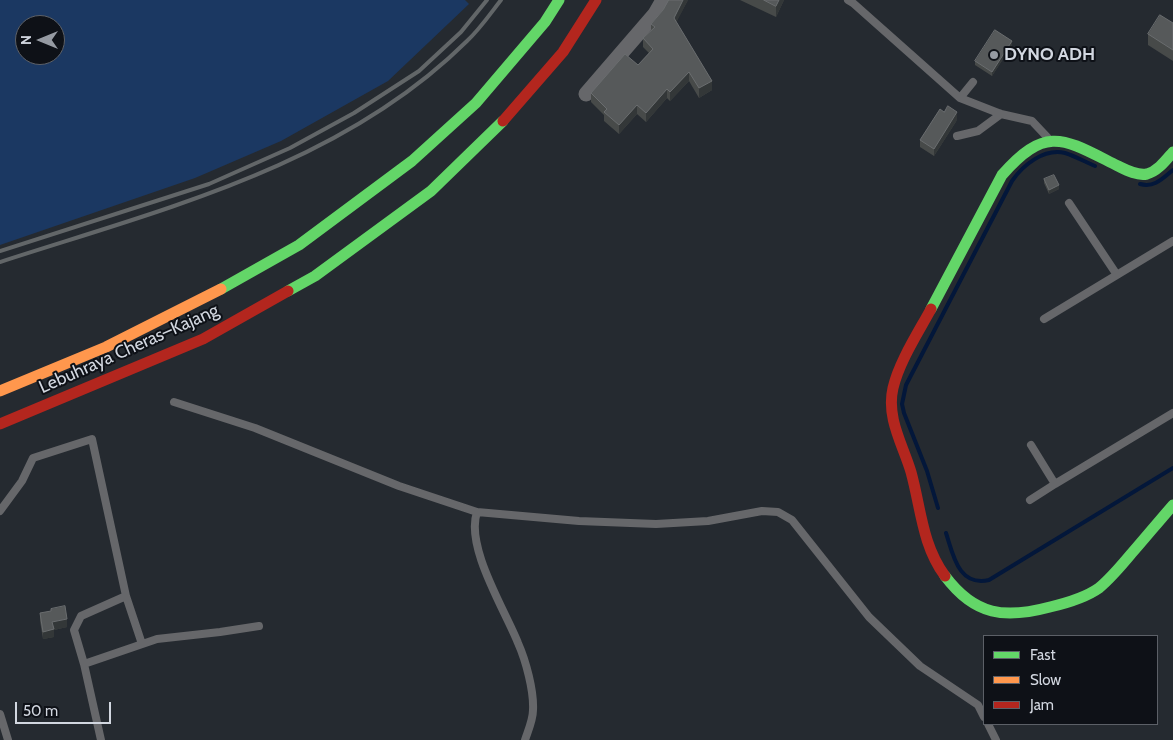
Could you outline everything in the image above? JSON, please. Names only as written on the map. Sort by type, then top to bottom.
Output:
[{"type":"main road","name":"Lebuhraya Cheras–Kajang","points":[[0,391],[106,347],[233,284],[299,245],[412,161],[476,103],[546,22],[559,0]]},
{"type":"main road","name":"Lebuhraya Cheras–Kajang","points":[[0,424],[203,339],[315,276],[432,191],[500,125],[563,52],[596,0]]},
{"type":"main road","points":[[1173,152],[1154,171],[1141,175],[1129,172],[1070,143],[1049,140],[1039,142],[1028,148],[1009,165],[1002,175],[897,374],[893,385],[891,403],[893,422],[908,461],[918,510],[929,547],[944,576],[966,597],[978,605],[1003,614],[1031,612],[1075,601],[1098,588],[1110,578],[1173,505]]},
{"type":"street","points":[[586,94],[655,14],[663,0]]},
{"type":"lane","points":[[848,0],[853,2],[960,98],[1001,114],[1032,121],[1049,140]]},
{"type":"lane","points":[[960,98],[973,82]]},
{"type":"lane","points":[[957,136],[978,131],[1001,114]]},
{"type":"lane","points":[[1069,203],[1117,275]]},
{"type":"lane","points":[[1044,319],[1173,241]]},
{"type":"lane","points":[[174,402],[255,428],[399,486],[476,512],[579,521],[656,524],[708,521],[762,511],[778,512],[792,520],[869,617],[920,666],[978,704],[983,715]]},
{"type":"lane","points":[[1030,500],[1173,413]]},
{"type":"lane","points":[[0,511],[22,482],[33,458],[92,439],[126,596],[142,644]]},
{"type":"lane","points":[[1031,445],[1055,484]]},
{"type":"lane","points":[[476,512],[474,519],[476,540],[482,564],[519,644],[532,691],[534,712],[525,740]]},
{"type":"lane","points":[[101,740],[84,664],[74,630],[81,616],[126,596]]},
{"type":"lane","points":[[84,664],[157,639],[259,626]]},
{"type":"lane","points":[[0,714],[8,740]]},
{"type":"lane","points":[[988,725],[996,740]]},
{"type":"shaded area","points":[[0,0],[465,0],[469,4],[388,81],[281,141],[195,178],[0,245]]},
{"type":"building","points":[[669,0],[683,0],[674,18],[712,81],[699,88],[689,72],[670,92],[667,89],[646,113],[637,105],[619,125],[604,112],[607,109],[591,93],[625,54],[638,65],[653,49],[643,38],[655,27],[651,24]]},
{"type":"building","points":[[764,0],[779,0],[776,6]]},
{"type":"building","points":[[1160,15],[1173,23],[1173,50],[1148,34]]},
{"type":"building","name":"DYNO ADH","points":[[995,30],[1012,41],[992,72],[975,61]]},
{"type":"building","points":[[948,106],[957,112],[934,149],[920,140],[940,109],[944,112]]},
{"type":"building","points":[[1054,175],[1059,185],[1049,190],[1044,179]]},
{"type":"building","points":[[65,606],[67,619],[52,622],[54,629],[43,632],[40,613]]},
{"type":"waterway","points":[[938,508],[927,471],[904,413],[902,404],[906,385],[1012,181],[1022,169],[1042,155],[1057,152],[1069,154],[1095,166]]},
{"type":"waterway","points":[[1140,184],[1150,185],[1162,179],[1173,170]]},
{"type":"waterway","points":[[946,533],[958,567],[964,574],[970,579],[979,581],[989,580],[1173,468]]},
{"type":"railway","points":[[0,251],[209,184],[290,148],[354,113],[419,71],[461,32],[487,0]]},
{"type":"railway","points":[[0,262],[186,202],[307,152],[364,121],[417,84],[472,36],[501,0]]},
{"type":"traffic: fast","points":[[221,289],[299,245],[412,161],[476,103],[545,22],[559,0]]},
{"type":"traffic: fast","points":[[288,291],[315,276],[431,191],[503,121]]},
{"type":"traffic: fast","points":[[931,309],[1002,175],[1032,148],[1044,143],[1057,141],[1083,149],[1128,171],[1143,174],[1151,173],[1158,168],[1173,152]]},
{"type":"traffic: fast","points":[[945,576],[968,599],[980,607],[992,611],[1019,613],[1069,602],[1088,595],[1099,588],[1120,567],[1173,505]]},
{"type":"traffic: slow","points":[[0,391],[106,347],[221,289]]},
{"type":"traffic: jam","points":[[503,121],[563,52],[596,0]]},
{"type":"traffic: jam","points":[[0,424],[203,339],[288,291]]},
{"type":"traffic: jam","points":[[931,309],[900,368],[891,399],[896,431],[911,472],[923,526],[931,552],[945,576]]},
{"type":"place","name":"DYNO ADH","points":[[994,55]]}]
